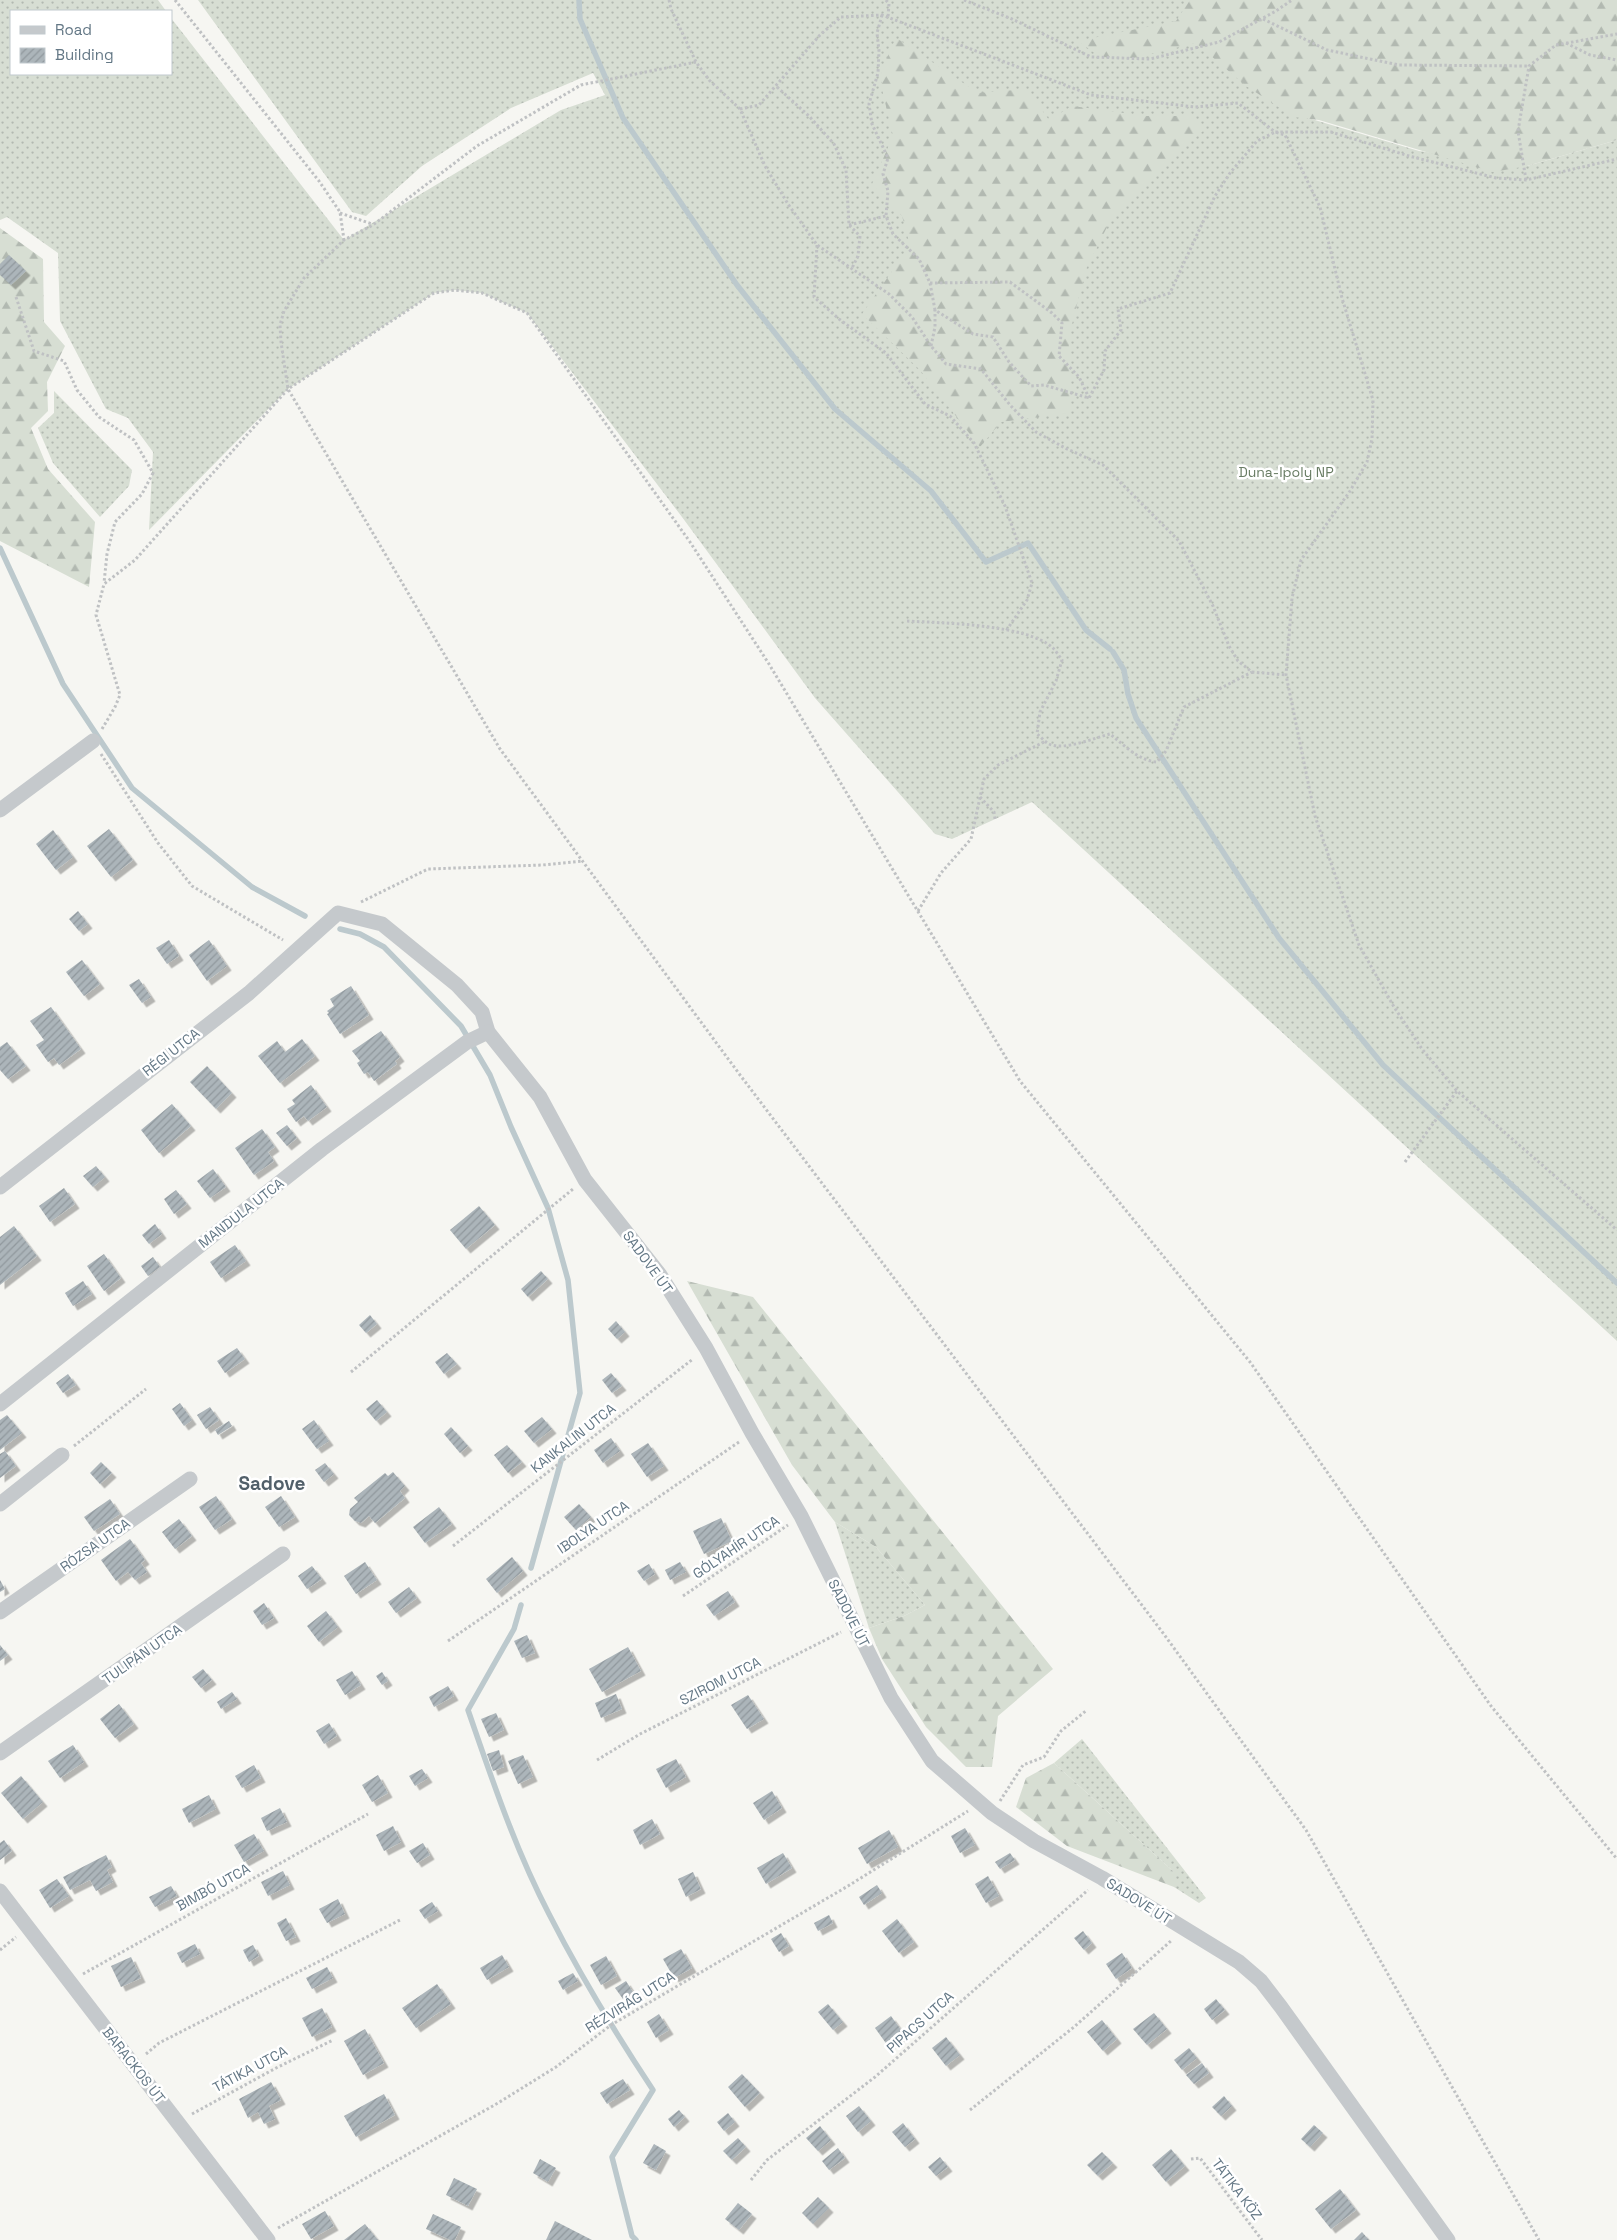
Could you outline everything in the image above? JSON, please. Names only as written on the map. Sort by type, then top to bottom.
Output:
[{"type":"street","points":[[0,810],[93,741]]},
{"type":"street","name":"RÉGI UTCA","points":[[0,1187],[249,993],[338,913]]},
{"type":"street","name":"SADOVE ÚT","points":[[338,913],[382,924],[458,985],[482,1012],[488,1032],[540,1096],[585,1180],[660,1275],[706,1348],[801,1516],[891,1698],[932,1761],[988,1809],[1034,1841],[1102,1878],[1239,1962],[1261,1981],[1448,2240]]},
{"type":"street","name":"MANDULA UTCA","points":[[0,1404],[322,1149],[468,1042],[488,1032]]},
{"type":"street","points":[[0,1504],[62,1456]]},
{"type":"street","name":"RÓZSA UTCA","points":[[0,1612],[190,1479]]},
{"type":"street","name":"TULIPÁN UTCA","points":[[0,1753],[283,1554]]},
{"type":"street","name":"BARACKOS ÚT","points":[[0,1891],[180,2123],[266,2238]]},
{"type":"path","points":[[176,0],[319,181],[340,212],[344,240]]},
{"type":"path","points":[[669,0],[671,9],[696,62],[709,80],[740,109],[765,166],[788,204],[818,245],[889,294],[912,317],[931,346],[946,364],[981,370],[1010,406],[1036,432],[1066,449],[1103,465],[1179,541],[1213,606],[1229,646],[1238,661],[1252,672]]},
{"type":"path","points":[[886,0],[889,4],[888,17]]},
{"type":"path","points":[[964,0],[1012,19],[1091,57],[1150,59],[1219,42],[1292,0]]},
{"type":"path","points":[[740,109],[759,104],[777,87],[820,35],[841,17],[882,15],[1091,95],[1194,106],[1238,104],[1275,132],[1285,136],[1320,207],[1342,298],[1373,400],[1372,439],[1367,462],[1350,491],[1301,560],[1292,598],[1286,675],[1315,816],[1359,945],[1394,1007],[1422,1049],[1457,1091],[1617,1230]]},
{"type":"path","points":[[882,15],[877,32],[880,50],[878,73],[868,104],[872,124],[888,158],[883,174],[888,191],[886,216],[893,234],[919,259],[930,283],[935,310],[935,327],[931,346]]},
{"type":"path","points":[[1262,18],[1327,50],[1399,65],[1529,66],[1556,45],[1617,34]]},
{"type":"path","points":[[1565,43],[1590,55],[1617,60]]},
{"type":"path","points":[[696,62],[581,85],[477,146],[372,224],[344,240],[304,278],[284,311],[280,325],[288,389],[500,749],[740,1075],[1157,1626],[1306,1830],[1539,2240]]},
{"type":"path","points":[[1526,180],[1518,131],[1529,66]]},
{"type":"path","points":[[777,87],[809,116],[834,144],[846,170],[849,225],[860,236],[858,256],[852,268]]},
{"type":"path","points":[[1089,398],[1104,370],[1105,351],[1121,330],[1118,309],[1170,293],[1215,196],[1225,180],[1257,141],[1275,132],[1331,132],[1428,161],[1496,178],[1526,180],[1617,159]]},
{"type":"path","points":[[340,212],[372,224]]},
{"type":"path","points":[[849,225],[886,216]]},
{"type":"path","points":[[818,245],[814,297],[839,319],[886,352],[925,404],[950,416],[974,443],[1005,506],[1032,583],[1027,600],[1006,631]]},
{"type":"path","points":[[930,283],[1010,282],[1052,313],[1062,323],[1059,356],[1079,377],[1089,398]]},
{"type":"path","points":[[104,584],[136,560],[288,389],[434,293],[455,290],[482,293],[527,313],[690,542],[769,664],[1020,1080],[1250,1362],[1491,1706],[1617,1859]]},
{"type":"path","points":[[16,297],[34,351],[64,361],[77,390],[99,418],[134,440],[153,473],[142,494],[115,522],[107,554],[104,584],[96,615],[120,695],[107,722],[93,741],[158,843],[192,886],[297,948]]},
{"type":"path","points":[[935,310],[973,334],[993,337],[1009,362],[1031,386],[1044,385],[1089,398]]},
{"type":"path","points":[[907,621],[984,626],[1031,637],[1053,647],[1062,660],[1056,681],[1040,712],[1038,734],[1050,744],[1068,747],[1091,738],[1110,734],[1136,755],[1157,762],[1166,751],[1184,707],[1252,672],[1286,675]]},
{"type":"path","points":[[918,911],[941,873],[970,840],[984,779],[998,765],[1046,741]]},
{"type":"path","points":[[979,796],[994,812],[995,819]]},
{"type":"path","points":[[338,913],[428,869],[542,865],[583,861]]},
{"type":"path","points":[[1404,1162],[1457,1091]]},
{"type":"path","points":[[351,1372],[585,1180]]},
{"type":"path","name":"KANKALIN UTCA","points":[[453,1546],[706,1348]]},
{"type":"path","points":[[62,1456],[146,1390]]},
{"type":"path","name":"IBOLYA UTCA","points":[[448,1641],[752,1432]]},
{"type":"path","name":"GÓLYAHÍR UTCA","points":[[683,1596],[801,1516]]},
{"type":"path","name":"SZIROM UTCA","points":[[597,1760],[640,1734],[854,1625]]},
{"type":"path","points":[[988,1809],[1023,1765],[1044,1757],[1061,1732],[1087,1710]]},
{"type":"path","name":"RÉZVIRÁG UTCA","points":[[266,2238],[498,2103],[556,2067],[611,2025],[848,1886],[969,1810],[988,1809]]},
{"type":"path","name":"BIMBÓ UTCA","points":[[70,1983],[96,1965],[368,1814]]},
{"type":"path","name":"PIPACS UTCA","points":[[751,2180],[767,2160],[875,2077],[1102,1878]]},
{"type":"path","points":[[134,2064],[160,2043],[402,1919]]},
{"type":"path","points":[[970,2110],[1074,2027],[1184,1929]]},
{"type":"path","name":"TÁTIKA UTCA","points":[[180,2123],[200,2108],[333,2040]]},
{"type":"path","name":"TÁTIKA KÖZ","points":[[1191,2159],[1200,2158],[1262,2240]]},
{"type":"green space","name":"Duna-Ipoly NP","points":[[0,0],[158,0],[165,10],[10,10],[10,75],[172,75],[172,19],[344,240],[561,110],[605,95],[593,73],[511,108],[422,166],[366,216],[352,212],[198,0],[1617,0],[1356,118],[1308,118],[1419,151],[1527,166],[1617,140],[1617,1341],[1032,802],[952,839],[935,834],[815,698],[682,517],[527,313],[482,293],[455,290],[434,293],[288,389],[149,530],[153,452],[128,418],[106,409],[60,321],[58,253],[7,217],[0,220]]},
{"type":"green space","points":[[1190,0],[1617,0],[1617,140],[1527,166],[1493,172],[1319,120],[1294,117],[1246,86],[1196,43],[1133,58],[1100,57],[1078,41],[1176,21]]},
{"type":"green space","points":[[898,39],[978,93],[1027,89],[1049,120],[1072,106],[1146,116],[1191,116],[1204,130],[1158,170],[1109,223],[1086,269],[1069,336],[1070,413],[1001,422],[980,447],[920,370],[862,314],[895,267],[911,249],[902,216],[872,184],[893,136],[882,89],[881,71],[895,40]]},
{"type":"green space","points":[[0,228],[43,259],[44,322],[65,346],[47,382],[48,411],[31,428],[48,469],[95,522],[89,587],[0,541]]},
{"type":"green space","points":[[54,391],[132,470],[129,486],[100,517],[53,463],[38,428],[54,413]]},
{"type":"green space","points":[[687,1281],[753,1297],[1053,1669],[998,1716],[992,1767],[966,1767],[926,1727],[882,1659],[869,1628],[904,1616],[925,1605],[876,1547],[835,1522],[792,1465]]},
{"type":"green space","points":[[835,1522],[876,1547],[925,1605],[904,1616],[869,1628]]},
{"type":"green space","points":[[1082,1739],[1206,1898],[1199,1903],[1174,1887],[1174,1872],[1054,1763]]},
{"type":"green space","points":[[1054,1763],[1174,1872],[1174,1887],[1067,1846],[1016,1807],[1026,1778]]},
{"type":"building","points":[[9,255],[26,271],[11,285],[0,275],[0,264]]},
{"type":"building","points":[[109,829],[133,860],[111,877],[87,846]]},
{"type":"building","points":[[53,830],[73,857],[56,870],[36,844]]},
{"type":"building","points":[[78,911],[88,924],[79,931],[69,919]]},
{"type":"building","points":[[169,940],[179,956],[167,964],[156,948]]},
{"type":"building","points":[[209,940],[227,966],[207,981],[189,955]]},
{"type":"building","points":[[82,960],[100,984],[84,996],[66,972]]},
{"type":"building","points":[[139,979],[151,997],[142,1003],[129,985]]},
{"type":"building","points":[[351,986],[369,1015],[340,1034],[327,1011],[334,1006],[330,999]]},
{"type":"building","points":[[51,1007],[81,1049],[59,1065],[54,1058],[48,1062],[36,1045],[44,1040],[30,1021]]},
{"type":"building","points":[[381,1031],[400,1057],[395,1061],[397,1064],[374,1081],[368,1072],[364,1074],[357,1063],[360,1061],[352,1051]]},
{"type":"building","points":[[302,1039],[315,1056],[280,1083],[258,1056],[277,1041],[285,1052]]},
{"type":"building","points":[[7,1042],[26,1066],[8,1079],[0,1070],[0,1047]]},
{"type":"building","points":[[207,1066],[232,1093],[216,1109],[190,1082]]},
{"type":"building","points":[[311,1085],[327,1107],[308,1121],[304,1116],[296,1122],[287,1109],[295,1104],[292,1100]]},
{"type":"building","points":[[172,1104],[191,1126],[159,1153],[141,1130]]},
{"type":"building","points":[[287,1125],[297,1138],[287,1146],[276,1133]]},
{"type":"building","points":[[262,1129],[275,1147],[268,1152],[274,1161],[254,1175],[235,1148]]},
{"type":"building","points":[[96,1166],[105,1177],[93,1187],[83,1176]]},
{"type":"building","points":[[213,1169],[226,1187],[210,1198],[197,1181]]},
{"type":"building","points":[[64,1188],[75,1204],[50,1222],[39,1206]]},
{"type":"building","points":[[176,1190],[187,1204],[174,1214],[164,1199]]},
{"type":"building","points":[[479,1206],[495,1225],[466,1249],[450,1230]]},
{"type":"building","points":[[155,1224],[162,1234],[149,1244],[142,1235]]},
{"type":"building","points":[[14,1226],[37,1256],[0,1285],[0,1237]]},
{"type":"building","points":[[235,1245],[246,1261],[221,1278],[210,1262]]},
{"type":"building","points":[[104,1254],[121,1278],[104,1291],[87,1266]]},
{"type":"building","points":[[153,1257],[160,1267],[148,1276],[141,1266]]},
{"type":"building","points":[[541,1271],[548,1279],[528,1297],[521,1289]]},
{"type":"building","points":[[83,1281],[92,1294],[73,1306],[65,1293]]},
{"type":"building","points":[[370,1315],[377,1324],[366,1333],[359,1325]]},
{"type":"building","points":[[616,1321],[625,1332],[617,1339],[608,1329]]},
{"type":"building","points":[[237,1348],[245,1359],[225,1373],[217,1361]]},
{"type":"building","points":[[447,1353],[457,1364],[444,1374],[435,1362]]},
{"type":"building","points":[[611,1373],[622,1386],[612,1393],[602,1380]]},
{"type":"building","points":[[68,1374],[76,1385],[63,1393],[56,1383]]},
{"type":"building","points":[[377,1400],[387,1412],[376,1421],[366,1409]]},
{"type":"building","points":[[180,1403],[192,1420],[184,1426],[172,1409]]},
{"type":"building","points":[[210,1407],[219,1420],[206,1429],[197,1415]]},
{"type":"building","points":[[7,1415],[22,1433],[0,1450],[0,1420]]},
{"type":"building","points":[[542,1417],[552,1429],[534,1443],[524,1431]]},
{"type":"building","points":[[314,1420],[329,1441],[317,1449],[302,1429]]},
{"type":"building","points":[[229,1421],[232,1426],[218,1435],[215,1430]]},
{"type":"building","points":[[451,1427],[468,1446],[460,1453],[444,1434]]},
{"type":"building","points":[[611,1438],[620,1451],[603,1463],[594,1450]]},
{"type":"building","points":[[648,1443],[664,1466],[647,1477],[631,1454]]},
{"type":"building","points":[[507,1445],[522,1462],[508,1473],[494,1455]]},
{"type":"building","points":[[5,1451],[16,1466],[0,1478],[0,1454]]},
{"type":"building","points":[[101,1462],[112,1473],[100,1484],[90,1473]]},
{"type":"building","points":[[325,1463],[334,1474],[324,1482],[315,1470]]},
{"type":"building","points":[[393,1472],[405,1486],[400,1491],[405,1498],[375,1523],[369,1516],[361,1523],[355,1521],[349,1515],[350,1509],[358,1502],[354,1498],[385,1473],[388,1476]]},
{"type":"building","points":[[216,1496],[232,1519],[215,1530],[199,1507]]},
{"type":"building","points":[[281,1496],[295,1517],[279,1527],[265,1507]]},
{"type":"building","points":[[110,1499],[120,1514],[94,1531],[84,1517]]},
{"type":"building","points":[[579,1504],[591,1517],[576,1530],[564,1517]]},
{"type":"building","points":[[439,1507],[452,1524],[425,1543],[413,1527]]},
{"type":"building","points":[[721,1518],[732,1541],[704,1554],[693,1531]]},
{"type":"building","points":[[179,1519],[192,1536],[175,1549],[162,1532]]},
{"type":"building","points":[[130,1539],[145,1560],[141,1563],[147,1572],[135,1580],[128,1572],[116,1581],[101,1560]]},
{"type":"building","points":[[512,1557],[523,1571],[497,1593],[486,1579]]},
{"type":"building","points":[[365,1562],[377,1580],[356,1594],[344,1576]]},
{"type":"building","points":[[680,1562],[686,1572],[670,1580],[665,1570]]},
{"type":"building","points":[[649,1564],[655,1574],[644,1581],[637,1571]]},
{"type":"building","points":[[312,1566],[322,1579],[307,1589],[298,1576]]},
{"type":"building","points":[[0,1580],[5,1589],[0,1592]]},
{"type":"building","points":[[409,1587],[417,1598],[396,1613],[388,1602]]},
{"type":"building","points":[[728,1591],[735,1602],[714,1616],[706,1605]]},
{"type":"building","points":[[264,1603],[274,1618],[262,1625],[253,1611]]},
{"type":"building","points":[[326,1611],[338,1627],[319,1642],[307,1626]]},
{"type":"building","points":[[527,1635],[535,1653],[522,1658],[514,1641]]},
{"type":"building","points":[[0,1645],[8,1655],[0,1661]]},
{"type":"building","points":[[628,1647],[641,1671],[602,1692],[589,1669]]},
{"type":"building","points":[[203,1669],[212,1680],[201,1688],[192,1677]]},
{"type":"building","points":[[352,1671],[361,1685],[345,1695],[336,1680]]},
{"type":"building","points":[[382,1672],[388,1681],[382,1685],[376,1676]]},
{"type":"building","points":[[448,1686],[454,1696],[434,1707],[429,1697]]},
{"type":"building","points":[[232,1692],[237,1699],[221,1709],[217,1702]]},
{"type":"building","points":[[616,1694],[622,1709],[601,1718],[595,1703]]},
{"type":"building","points":[[748,1695],[764,1719],[747,1729],[731,1705]]},
{"type":"building","points":[[119,1704],[134,1724],[115,1738],[100,1719]]},
{"type":"building","points":[[496,1713],[504,1730],[489,1737],[481,1719]]},
{"type":"building","points":[[329,1723],[337,1736],[324,1744],[316,1731]]},
{"type":"building","points":[[73,1745],[84,1762],[60,1778],[48,1761]]},
{"type":"building","points":[[499,1750],[504,1767],[493,1771],[487,1754]]},
{"type":"building","points":[[523,1755],[533,1777],[518,1784],[508,1761]]},
{"type":"building","points":[[676,1759],[686,1777],[666,1788],[656,1769]]},
{"type":"building","points":[[254,1765],[261,1778],[242,1788],[235,1776]]},
{"type":"building","points":[[422,1769],[428,1778],[415,1786],[409,1776]]},
{"type":"building","points":[[378,1775],[388,1793],[372,1802],[362,1785]]},
{"type":"building","points":[[21,1776],[43,1802],[23,1819],[1,1793]]},
{"type":"building","points":[[772,1791],[782,1808],[764,1820],[753,1803]]},
{"type":"building","points":[[209,1795],[216,1809],[189,1823],[182,1809]]},
{"type":"building","points":[[280,1808],[287,1822],[267,1831],[261,1818]]},
{"type":"building","points":[[652,1819],[660,1834],[640,1845],[633,1830]]},
{"type":"building","points":[[393,1826],[401,1842],[384,1851],[376,1835]]},
{"type":"building","points":[[965,1828],[975,1845],[960,1853],[951,1836]]},
{"type":"building","points":[[889,1830],[898,1847],[867,1864],[858,1848]]},
{"type":"building","points":[[254,1834],[264,1851],[244,1862],[234,1845]]},
{"type":"building","points":[[4,1840],[12,1851],[0,1860],[0,1843]]},
{"type":"building","points":[[423,1843],[430,1855],[417,1863],[409,1851]]},
{"type":"building","points":[[783,1853],[792,1868],[766,1884],[757,1868]]},
{"type":"building","points":[[1010,1853],[1015,1860],[1000,1869],[995,1862]]},
{"type":"building","points":[[106,1855],[112,1867],[107,1870],[113,1882],[96,1891],[90,1880],[70,1890],[63,1877]]},
{"type":"building","points":[[283,1871],[290,1885],[268,1896],[261,1882]]},
{"type":"building","points":[[693,1872],[701,1889],[686,1897],[678,1879]]},
{"type":"building","points":[[988,1876],[999,1896],[986,1903],[975,1884]]},
{"type":"building","points":[[57,1879],[69,1896],[50,1908],[39,1890]]},
{"type":"building","points":[[877,1885],[882,1893],[864,1905],[859,1897]]},
{"type":"building","points":[[171,1886],[177,1896],[155,1907],[149,1897]]},
{"type":"building","points":[[338,1899],[345,1914],[327,1923],[319,1909]]},
{"type":"building","points":[[432,1902],[438,1911],[425,1919],[419,1910]]},
{"type":"building","points":[[829,1915],[833,1923],[818,1931],[814,1923]]},
{"type":"building","points":[[286,1918],[296,1937],[286,1941],[277,1923]]},
{"type":"building","points":[[897,1919],[914,1942],[899,1953],[882,1931]]},
{"type":"building","points":[[1083,1931],[1092,1943],[1084,1950],[1074,1938]]},
{"type":"building","points":[[781,1933],[789,1946],[779,1952],[771,1939]]},
{"type":"building","points":[[195,1944],[200,1954],[182,1963],[177,1953]]},
{"type":"building","points":[[253,1945],[259,1956],[249,1962],[243,1950]]},
{"type":"building","points":[[681,1949],[692,1968],[674,1978],[663,1959]]},
{"type":"building","points":[[1122,1953],[1132,1968],[1116,1979],[1106,1964]]},
{"type":"building","points":[[502,1955],[509,1967],[487,1980],[480,1968]]},
{"type":"building","points":[[606,1956],[617,1976],[601,1985],[590,1965]]},
{"type":"building","points":[[131,1957],[141,1978],[121,1987],[111,1966]]},
{"type":"building","points":[[327,1967],[333,1978],[312,1989],[306,1978]]},
{"type":"building","points":[[573,1973],[578,1981],[563,1990],[558,1981]]},
{"type":"building","points":[[626,1981],[633,1992],[623,1999],[615,1988]]},
{"type":"building","points":[[437,1984],[451,2004],[416,2028],[402,2008]]},
{"type":"building","points":[[1216,1999],[1225,2010],[1212,2020],[1204,2009]]},
{"type":"building","points":[[828,2004],[843,2022],[833,2030],[818,2012]]},
{"type":"building","points":[[322,2008],[332,2027],[312,2037],[302,2018]]},
{"type":"building","points":[[1154,2013],[1167,2029],[1147,2045],[1133,2029]]},
{"type":"building","points":[[659,2014],[669,2030],[656,2038],[647,2022]]},
{"type":"building","points":[[891,2016],[904,2034],[888,2046],[875,2028]]},
{"type":"building","points":[[1102,2020],[1117,2039],[1103,2051],[1087,2032]]},
{"type":"building","points":[[365,2029],[384,2063],[363,2075],[344,2041]]},
{"type":"building","points":[[946,2037],[960,2055],[946,2066],[932,2048]]},
{"type":"building","points":[[1189,2048],[1197,2058],[1182,2070],[1174,2060]]},
{"type":"building","points":[[1202,2063],[1209,2073],[1194,2084],[1186,2075]]},
{"type":"building","points":[[742,2074],[760,2093],[745,2107],[728,2087]]},
{"type":"building","points":[[623,2079],[630,2090],[607,2104],[600,2093]]},
{"type":"building","points":[[271,2082],[281,2100],[269,2106],[275,2119],[264,2124],[258,2112],[248,2118],[239,2099]]},
{"type":"building","points":[[384,2094],[395,2115],[356,2137],[344,2116]]},
{"type":"building","points":[[1224,2096],[1232,2106],[1221,2116],[1212,2107]]},
{"type":"building","points":[[859,2106],[871,2121],[858,2132],[846,2116]]},
{"type":"building","points":[[679,2110],[685,2117],[674,2127],[668,2119]]},
{"type":"building","points":[[728,2113],[735,2122],[724,2131],[717,2122]]},
{"type":"building","points":[[903,2123],[915,2139],[905,2147],[892,2132]]},
{"type":"building","points":[[1314,2125],[1323,2133],[1310,2147],[1301,2139]]},
{"type":"building","points":[[820,2126],[831,2140],[818,2151],[806,2138]]},
{"type":"building","points":[[738,2138],[746,2147],[732,2160],[723,2151]]},
{"type":"building","points":[[654,2144],[666,2151],[656,2170],[643,2163]]},
{"type":"building","points":[[838,2148],[845,2158],[829,2170],[822,2161]]},
{"type":"building","points":[[1171,2149],[1185,2166],[1166,2182],[1152,2165]]},
{"type":"building","points":[[1102,2152],[1113,2163],[1098,2176],[1087,2165]]},
{"type":"building","points":[[940,2157],[948,2167],[936,2176],[928,2167]]},
{"type":"building","points":[[540,2159],[556,2168],[548,2182],[533,2173]]},
{"type":"building","points":[[454,2178],[477,2189],[468,2206],[446,2195]]},
{"type":"building","points":[[1340,2189],[1356,2210],[1331,2229],[1315,2209]]},
{"type":"building","points":[[818,2197],[829,2208],[813,2224],[802,2213]]},
{"type":"building","points":[[738,2203],[752,2214],[739,2230],[725,2219]]},
{"type":"building","points":[[325,2211],[334,2226],[311,2239],[302,2224]]},
{"type":"building","points":[[433,2214],[461,2227],[455,2240],[450,2240],[426,2229]]},
{"type":"building","points":[[555,2221],[592,2240],[546,2240]]},
{"type":"building","points":[[365,2224],[378,2240],[344,2240]]},
{"type":"building","points":[[1362,2232],[1369,2240],[1354,2240]]},
{"type":"waterway","points":[[579,0],[580,19],[623,118],[737,285],[835,409],[931,491],[986,562],[1028,543],[1086,630],[1110,649]]},
{"type":"waterway","points":[[0,548],[63,684],[132,788],[252,887],[305,916]]},
{"type":"waterway","points":[[1113,652],[1124,670],[1128,694],[1136,718],[1279,938],[1383,1065],[1617,1283]]},
{"type":"waterway","points":[[340,929],[360,934],[384,947],[461,1026],[490,1075],[511,1127],[548,1208],[568,1280],[580,1393],[531,1568]]},
{"type":"waterway","points":[[521,1605],[514,1629],[468,1710],[505,1814],[537,1889],[586,1982],[653,2090],[612,2157],[632,2236],[636,2240]]},
{"type":"district","name":"Sadove","points":[[272,1483]]}]
